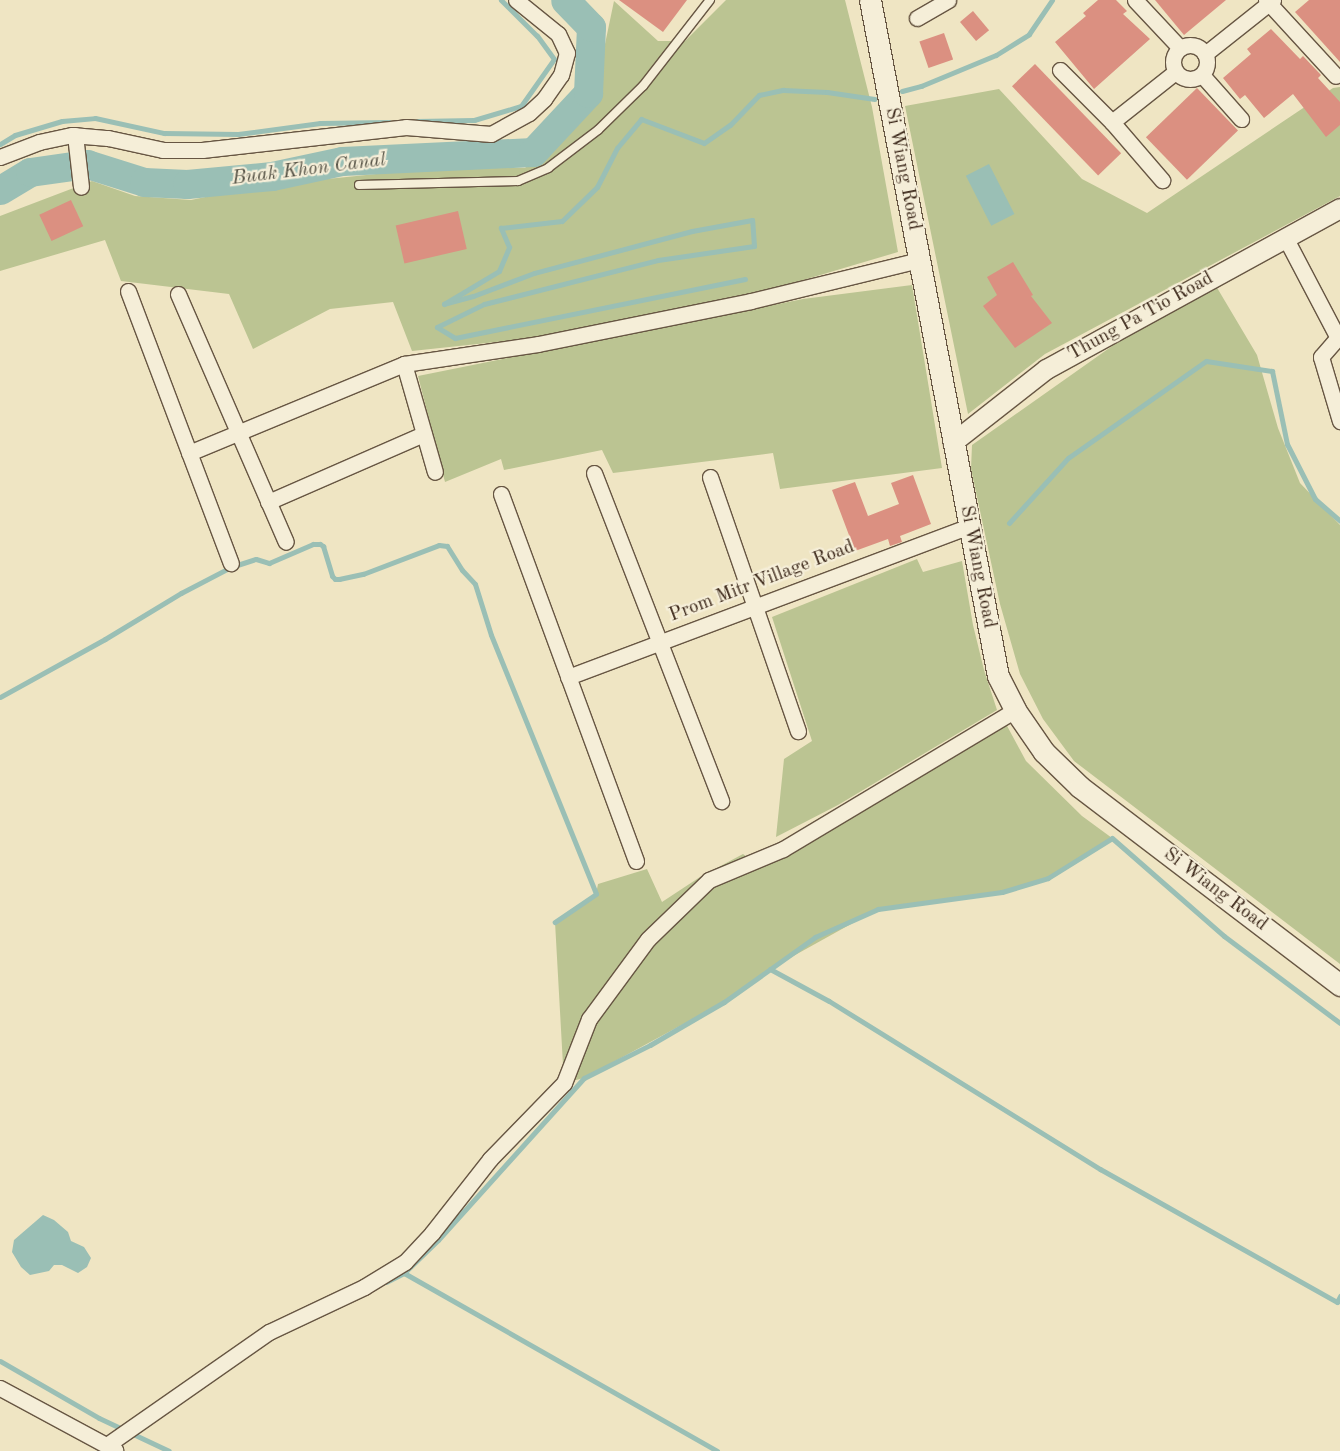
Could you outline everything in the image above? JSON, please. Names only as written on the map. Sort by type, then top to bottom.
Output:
[{"type":"main road","name":"Si Wiang Road","points":[[870,0],[998,676],[1015,710],[1044,752],[1080,786],[1340,985]]},
{"type":"street","points":[[0,157],[39,142],[75,136],[108,138],[163,150],[202,150],[406,127],[491,134],[529,113],[544,99],[561,75],[567,52],[558,34],[516,0]]},
{"type":"street","points":[[918,18],[948,0]]},
{"type":"street","points":[[1135,0],[1180,48]]},
{"type":"street","points":[[1205,54],[1269,1],[1336,76]]},
{"type":"street","points":[[1195,46],[1205,54],[1207,65],[1202,75],[1196,78],[1184,79],[1175,72],[1173,60],[1180,48],[1195,46]]},
{"type":"street","points":[[1060,70],[1112,122],[1162,180]]},
{"type":"street","points":[[1112,122],[1175,72]]},
{"type":"street","points":[[1202,75],[1241,119]]},
{"type":"street","points":[[75,136],[81,187]]},
{"type":"street","name":"Thung Pa Tio Road","points":[[953,442],[1046,369],[1340,208]]},
{"type":"street","points":[[1285,238],[1339,335],[1321,357],[1340,421]]},
{"type":"street","points":[[189,453],[404,364],[548,342],[752,300],[919,260]]},
{"type":"street","points":[[128,291],[231,563]]},
{"type":"street","points":[[178,294],[286,542]]},
{"type":"street","points":[[404,364],[435,472]]},
{"type":"street","points":[[268,502],[424,434]]},
{"type":"street","points":[[594,473],[721,801]]},
{"type":"street","points":[[710,477],[798,731]]},
{"type":"street","points":[[501,494],[636,861]]},
{"type":"street","name":"Prom Mitr Village Road","points":[[568,677],[970,526]]},
{"type":"street","points":[[0,1388],[112,1448],[268,1332],[364,1287],[405,1262],[432,1233],[490,1159],[564,1083],[589,1019],[648,939],[709,880],[783,849],[1015,710]]},
{"type":"lane","points":[[359,185],[518,180],[548,168],[598,130],[643,86],[710,0]]},
{"type":"green space","points":[[726,0],[845,0],[872,107],[898,252],[726,303],[581,333],[412,351],[393,302],[330,309],[253,349],[229,294],[121,281],[105,240],[0,271],[0,216],[92,181],[135,196],[191,200],[259,186],[444,167],[525,168],[591,111],[614,1],[658,41],[685,41]]},
{"type":"green space","points":[[1340,87],[1340,196],[1045,354],[968,414],[905,106],[999,89],[1082,179],[1147,213],[1333,88]]},
{"type":"green space","points":[[912,285],[942,468],[780,489],[773,453],[613,473],[602,450],[504,470],[501,459],[445,482],[418,376],[803,299]]},
{"type":"green space","points":[[1216,286],[1257,355],[1278,428],[1300,483],[1340,525],[1340,964],[1074,761],[1043,719],[1020,674],[1000,604],[971,469],[972,445],[1149,320]]},
{"type":"green space","points":[[917,559],[923,572],[962,561],[973,625],[984,670],[997,710],[838,805],[776,837],[784,759],[812,741],[772,617]]},
{"type":"green space","points":[[1006,724],[1026,761],[1082,816],[1112,838],[1048,878],[1002,892],[878,909],[770,969],[724,1002],[584,1078],[564,1083],[555,922],[596,894],[598,884],[647,869],[662,902],[700,877],[743,854],[762,868]]},
{"type":"water","points":[[989,164],[1014,214],[991,226],[966,176]]},
{"type":"water","points":[[43,1215],[54,1220],[68,1232],[71,1241],[84,1247],[91,1258],[87,1267],[78,1273],[62,1265],[54,1265],[49,1271],[30,1275],[21,1267],[12,1252],[14,1240]]},
{"type":"building","points":[[619,0],[687,0],[663,32]]},
{"type":"building","points":[[1098,0],[1116,0],[1127,11],[1123,14],[1150,39],[1094,89],[1055,42],[1086,16],[1083,13]]},
{"type":"building","points":[[1155,0],[1226,0],[1184,35]]},
{"type":"building","points":[[1309,0],[1340,0],[1340,62],[1295,12]]},
{"type":"building","points":[[973,11],[989,30],[976,41],[960,22]]},
{"type":"building","points":[[1271,29],[1300,59],[1303,56],[1321,75],[1318,78],[1340,102],[1340,125],[1326,137],[1293,94],[1264,118],[1245,95],[1240,99],[1223,78],[1251,54],[1247,49]]},
{"type":"building","points":[[944,33],[953,59],[929,68],[919,41]]},
{"type":"building","points":[[1035,64],[1121,153],[1098,175],[1012,86]]},
{"type":"building","points":[[1197,88],[1238,130],[1187,180],[1146,137]]},
{"type":"building","points":[[71,200],[83,226],[52,241],[39,215]]},
{"type":"building","points":[[458,211],[467,249],[404,263],[396,225]]},
{"type":"building","points":[[1013,262],[1033,295],[1031,296],[1052,323],[1015,348],[983,306],[997,295],[987,277]]},
{"type":"building","points":[[913,475],[931,524],[900,536],[902,542],[890,546],[888,539],[855,551],[832,490],[855,482],[868,516],[899,504],[891,483]]},
{"type":"waterway","points":[[417,121],[474,120],[521,106],[554,59],[537,36],[501,0]]},
{"type":"waterway","name":"Buak Khon Canal","points":[[0,190],[30,172],[87,164],[144,182],[187,184],[272,176],[342,161],[533,152],[588,93],[591,27],[565,0]]},
{"type":"waterway","points":[[902,91],[921,86],[996,55],[1029,34],[1052,0]]},
{"type":"waterway","points":[[745,279],[455,338],[437,327],[484,304],[658,260],[754,246],[752,220],[692,231],[534,273],[473,296],[444,304],[499,271],[509,247],[501,228],[562,221],[597,187],[617,148],[641,119],[704,143],[730,125],[759,95],[783,90],[827,92],[874,99]]},
{"type":"waterway","points":[[0,144],[15,135],[62,121],[95,118],[164,133],[238,134],[320,123],[389,122]]},
{"type":"waterway","points":[[1009,523],[1068,458],[1206,361],[1272,371],[1287,444],[1315,499],[1340,521]]},
{"type":"waterway","points":[[0,697],[105,639],[181,593],[231,567],[256,559],[269,563],[313,544],[320,544],[323,546],[332,576],[335,579],[339,579],[363,574],[439,545],[447,546],[462,570],[475,584],[491,635],[596,894],[555,922]]},
{"type":"waterway","points":[[386,1282],[404,1273],[438,1240],[584,1078],[650,1045],[724,1002],[815,937],[878,909],[1002,892],[1048,878],[1112,838],[1224,936],[1340,1023]]},
{"type":"waterway","points":[[770,969],[829,1001],[1100,1169],[1337,1302],[1340,1296]]},
{"type":"waterway","points":[[404,1273],[717,1451]]},
{"type":"waterway","points":[[0,1361],[99,1418],[169,1451]]}]
